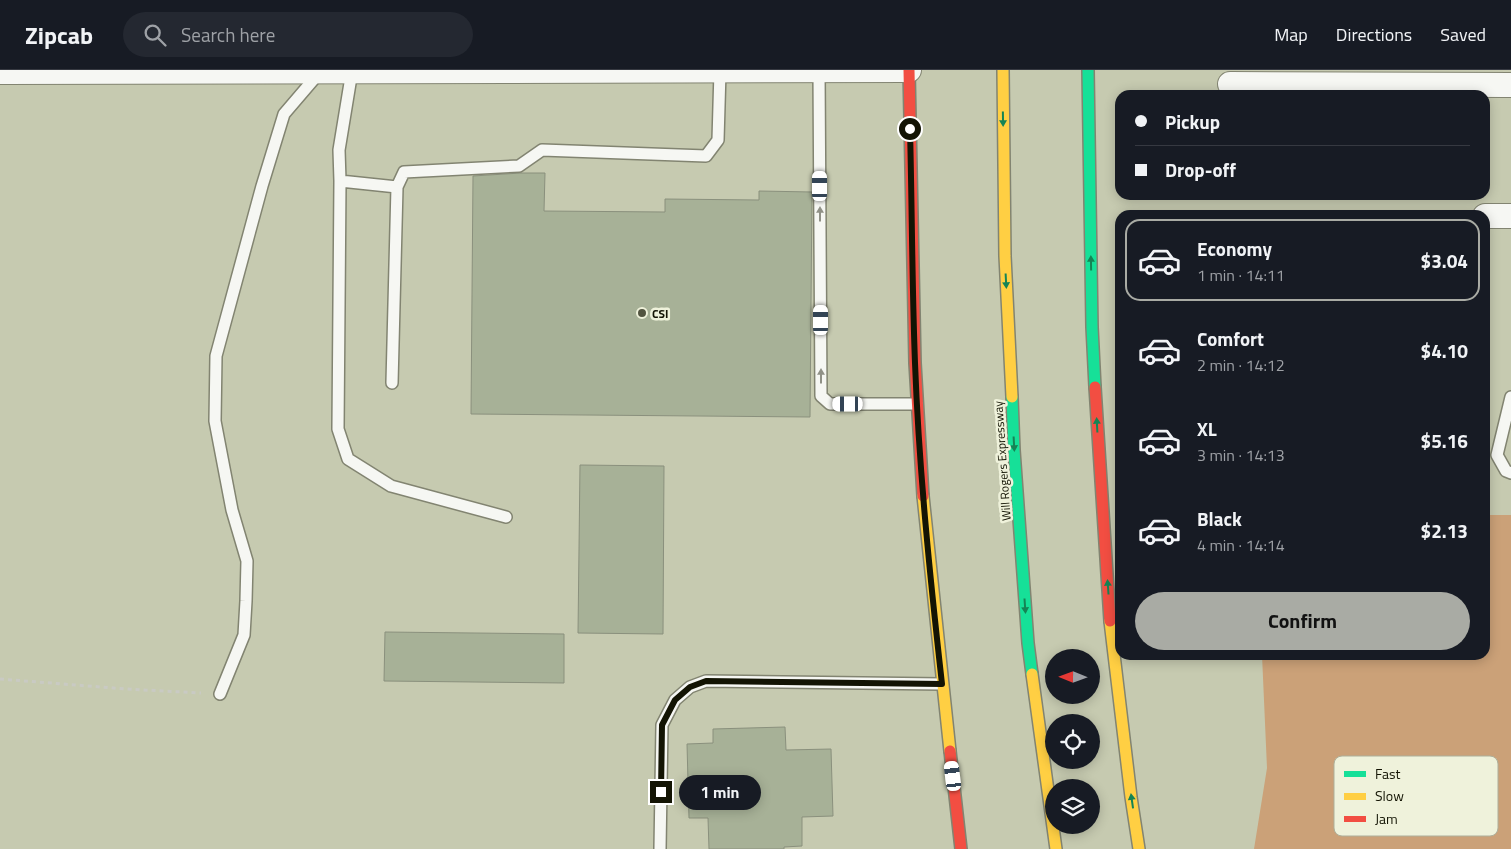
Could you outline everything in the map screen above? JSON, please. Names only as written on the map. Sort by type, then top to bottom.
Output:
[{"type":"main road","points":[[909,70],[915,363],[923,499],[942,684],[962,849]]},
{"type":"main road","name":"Will Rogers Expressway","points":[[1003,70],[1005,256],[1015,460],[1028,644],[1056,849]]},
{"type":"main road","points":[[1088,70],[1092,327],[1098,449],[1111,630],[1139,849]]},
{"type":"street","points":[[0,72],[909,70]]},
{"type":"street","points":[[1230,84],[1511,85]]},
{"type":"street","points":[[1490,216],[1511,216]]},
{"type":"lane","points":[[351,70],[340,150],[338,429],[348,459],[391,486],[506,517]]},
{"type":"lane","points":[[220,694],[244,636],[247,561],[232,510],[215,421],[216,356],[262,186],[284,114],[321,71]]},
{"type":"lane","points":[[392,383],[397,187],[404,172],[519,166],[542,150],[706,156],[718,140],[720,71]]},
{"type":"lane","points":[[819,71],[821,396],[830,404],[917,404]]},
{"type":"lane","points":[[340,181],[397,187]]},
{"type":"lane","points":[[1511,397],[1497,455],[1506,471],[1511,473]]},
{"type":"lane","points":[[660,849],[662,725],[675,700],[690,687],[706,681],[942,684]]},
{"type":"path","points":[[0,679],[220,694]]},
{"type":"shaded area","points":[[1490,515],[1511,515],[1511,849],[1254,849],[1267,768],[1262,660],[1490,660]]},
{"type":"building","name":"CSI","points":[[545,173],[544,211],[665,212],[665,199],[759,200],[759,191],[812,192],[810,417],[471,414],[473,176]]},
{"type":"building","points":[[580,465],[664,466],[663,634],[578,633]]},
{"type":"building","points":[[385,632],[564,634],[564,683],[384,681]]},
{"type":"building","points":[[785,727],[786,750],[831,749],[833,816],[802,817],[802,846],[784,847],[784,849],[709,849],[708,818],[689,818],[687,744],[713,743],[713,729]]},
{"type":"traffic: fast","points":[[1088,70],[1092,327],[1095,387]]},
{"type":"traffic: fast","points":[[1012,397],[1014,450],[1028,643],[1032,674]]},
{"type":"traffic: slow","points":[[1003,70],[1005,256],[1012,397]]},
{"type":"traffic: slow","points":[[923,496],[950,751]]},
{"type":"traffic: slow","points":[[1110,621],[1139,849]]},
{"type":"traffic: slow","points":[[1032,674],[1056,849]]},
{"type":"traffic: jam","points":[[909,70],[915,363],[923,496]]},
{"type":"traffic: jam","points":[[1095,387],[1110,621]]},
{"type":"traffic: jam","points":[[950,751],[961,849]]},
{"type":"place","name":"CSI","points":[[642,313]]},
{"type":"route","points":[[661,792],[662,725],[675,700],[690,687],[706,681],[942,684],[923,499],[917,404],[910,129]]}]
